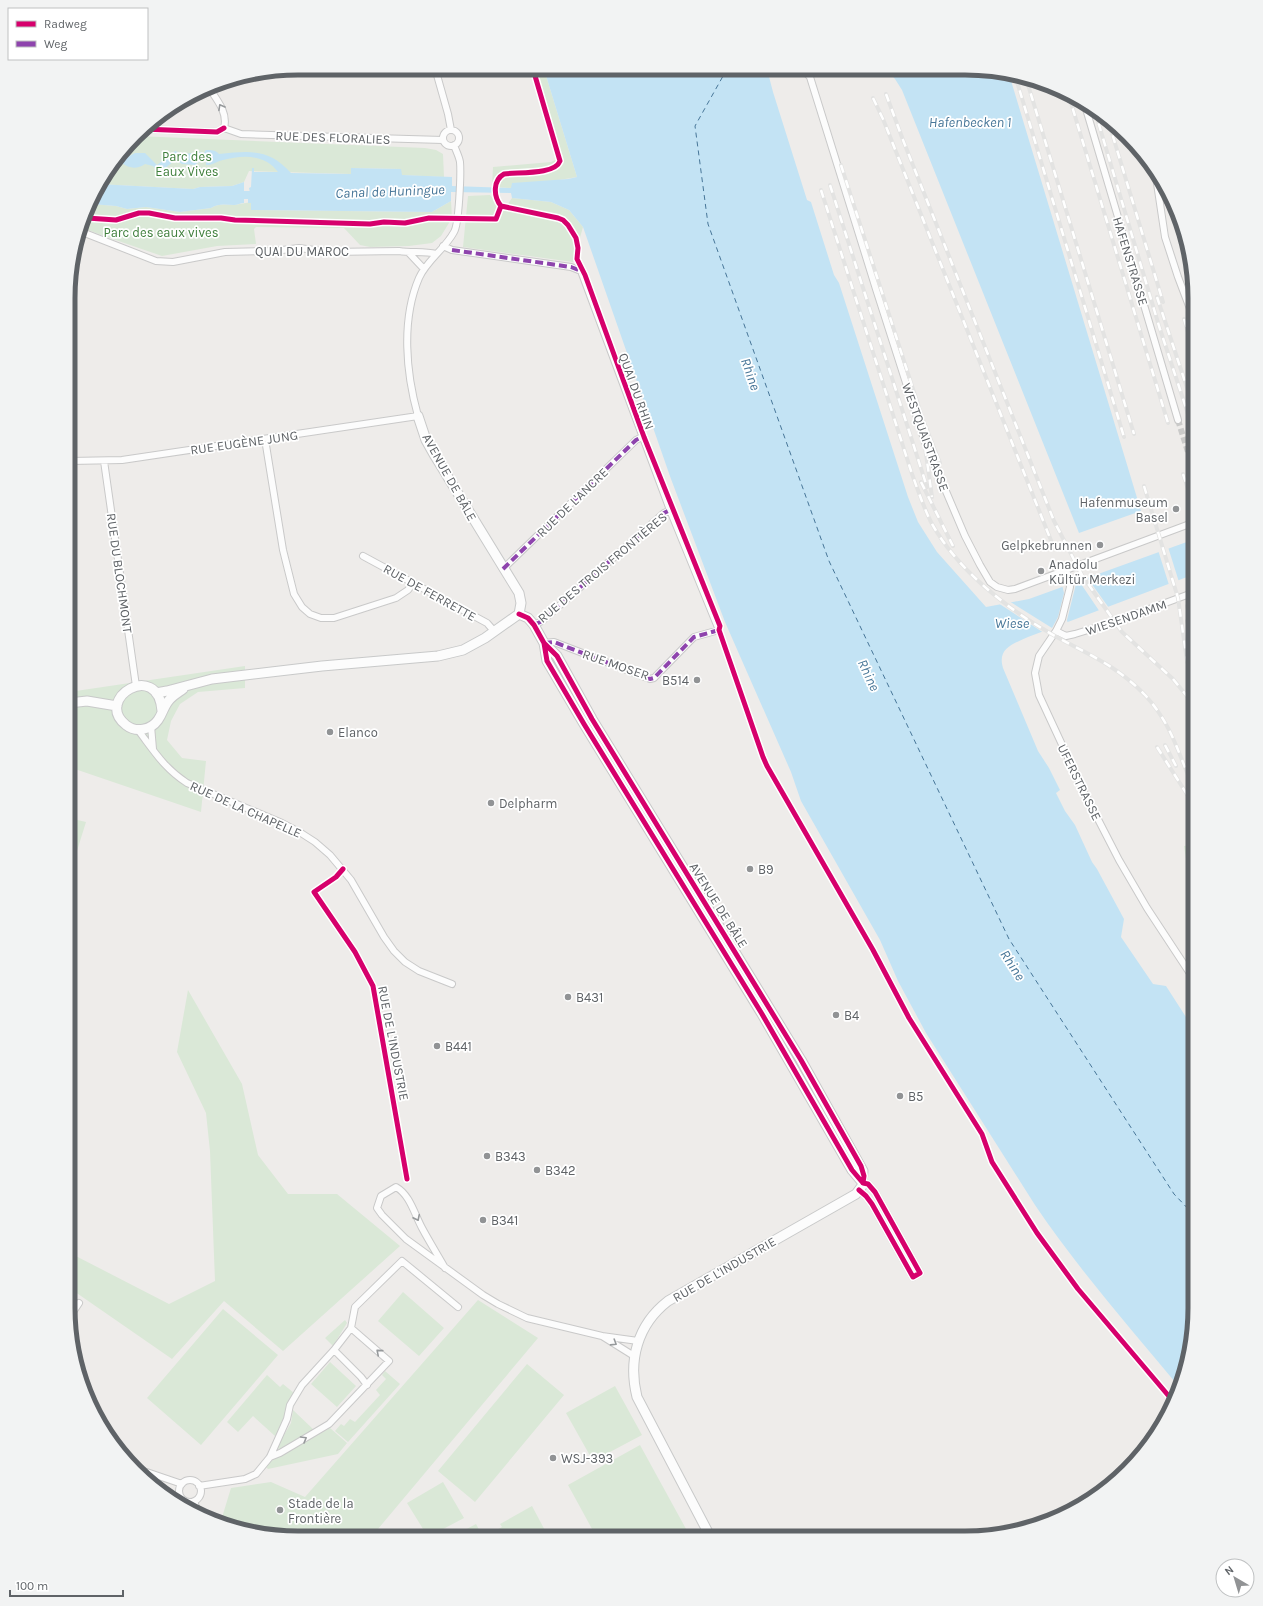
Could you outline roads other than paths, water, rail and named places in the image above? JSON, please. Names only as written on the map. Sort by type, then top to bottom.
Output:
[{"type":"main road","name":"AVENUE DE BÂLE","points":[[418,416],[426,440],[435,456],[519,594],[521,603],[520,614],[528,618],[534,625],[544,643],[557,656],[592,719],[802,1060],[861,1166],[864,1176],[859,1189]]},
{"type":"main road","points":[[156,693],[212,678],[322,666],[438,656],[463,650],[485,638],[494,630],[520,614]]},
{"type":"main road","name":"AVENUE DE BÂLE","points":[[544,643],[548,661],[584,724],[793,1065],[852,1170],[859,1189]]},
{"type":"main road","points":[[162,710],[161,701],[156,693],[150,688],[143,686],[129,688],[123,692],[119,698],[117,706],[118,713],[125,725],[138,730],[151,726],[158,720],[162,710],[171,698],[189,685]]},
{"type":"main road","points":[[75,702],[87,701],[117,706]]},
{"type":"main road","points":[[793,1065],[802,1060]]},
{"type":"main road","name":"RUE DE L'INDUSTRIE","points":[[707,1531],[637,1397],[633,1374],[634,1356],[638,1341],[651,1318],[668,1301],[859,1189]]},
{"type":"street","points":[[437,75],[451,124],[451,130]]},
{"type":"street","name":"WESTQUAISTRASSE","points":[[810,77],[925,442],[972,551],[990,582],[1002,589],[1015,589],[1188,525]]},
{"type":"street","points":[[152,129],[217,132],[224,128],[226,122],[225,114],[212,92]]},
{"type":"street","name":"HAFENSTRASSE","points":[[1087,112],[1178,420]]},
{"type":"street","name":"RUE DES FLORALIES","points":[[224,128],[242,134],[443,140]]},
{"type":"street","points":[[451,130],[458,135],[458,139],[454,145],[449,146],[445,144],[443,140],[444,133],[451,130]]},
{"type":"street","name":"AVENUE DE BÂLE","points":[[418,416],[411,387],[407,334],[411,306],[419,278],[424,269],[455,232],[458,221],[460,162],[454,145]]},
{"type":"street","points":[[1157,185],[1165,237],[1188,303]]},
{"type":"street","name":"QUAI DU MAROC","points":[[85,233],[156,261],[173,262],[225,252],[274,251],[299,248],[330,252],[399,251],[409,253],[427,252],[436,254]]},
{"type":"street","name":"QUAI DU RHIN","points":[[443,246],[452,250],[571,267],[581,271],[642,438],[719,630]]},
{"type":"street","points":[[409,253],[424,269]]},
{"type":"street","name":"RUE EUGÈNE JUNG","points":[[75,461],[122,460],[265,440],[418,416]]},
{"type":"street","name":"RUE DE L'ANCRE","points":[[503,569],[636,440],[642,438]]},
{"type":"street","points":[[265,440],[283,550],[294,594],[302,607],[310,614],[321,618],[334,618],[396,598],[408,590],[414,583]]},
{"type":"street","name":"RUE DU BLOCHMONT","points":[[104,461],[136,686]]},
{"type":"street","name":"RUE DES TROIS FRONTIÈRES","points":[[534,625],[542,621],[664,513],[670,510]]},
{"type":"street","name":"RUE DE FERRETTE","points":[[364,556],[487,624],[494,630]]},
{"type":"street","name":"UFERSTRASSE","points":[[1066,570],[1070,587],[1057,630],[1039,656],[1035,673],[1039,695],[1084,792],[1119,860],[1147,908],[1188,970]]},
{"type":"street","name":"WIESENDAMM","points":[[1057,630],[1066,636],[1075,634],[1114,622],[1188,595]]},
{"type":"street","name":"RUE MOSER","points":[[544,643],[554,642],[650,679],[654,678],[694,637],[719,630]]},
{"type":"street","points":[[151,726],[153,749]]},
{"type":"street","name":"RUE DE LA CHAPELLE","points":[[138,730],[162,762],[174,774],[187,783],[282,823],[315,842],[330,855],[351,880],[384,937],[394,951],[405,962],[418,971],[452,984]]},
{"type":"street","name":"AVENUE DE BÂLE","points":[[868,1184],[877,1196],[920,1273],[913,1277],[872,1204],[859,1189],[868,1184]]},
{"type":"street","points":[[445,1268],[422,1229],[406,1196],[396,1186],[388,1190],[379,1199],[377,1208],[379,1212],[406,1239],[445,1268],[483,1296],[511,1311],[539,1321],[579,1329],[602,1336],[638,1341]]},
{"type":"street","points":[[152,1477],[182,1484],[191,1481],[200,1486],[245,1479],[256,1474],[270,1457],[287,1419],[290,1405],[302,1385],[334,1350],[351,1328],[355,1307],[402,1261],[458,1307]]},
{"type":"street","points":[[75,1309],[79,1303]]},
{"type":"street","points":[[270,1457],[280,1453],[329,1424],[389,1360],[351,1328]]},
{"type":"street","points":[[602,1336],[634,1356]]},
{"type":"street","points":[[334,1350],[362,1377],[367,1385]]},
{"type":"street","points":[[181,1498],[179,1491],[182,1484]]},
{"type":"street","points":[[188,1502],[194,1502],[199,1497],[201,1490],[200,1486]]},
{"type":"street","points":[[194,1502],[195,1506]]},
{"type":"water","points":[[546,75],[769,75],[807,200],[811,202],[834,275],[839,283],[908,497],[918,522],[937,552],[986,607],[1029,599],[1188,542],[1188,577],[1028,637],[1012,645],[1004,651],[1002,656],[1003,668],[1038,751],[1049,768],[1060,790],[1056,793],[1065,811],[1075,825],[1092,862],[1124,919],[1121,937],[1153,984],[1166,986],[1188,1020],[1188,1323],[1184,1352],[1175,1382],[1087,1276],[1035,1205],[926,1033],[898,981],[880,940],[801,801],[791,772],[725,622],[671,479],[583,227],[569,210],[551,202],[512,198],[511,193],[451,192],[451,201],[432,212],[251,210],[251,203],[248,203],[248,197],[251,197],[249,188],[251,187],[252,168],[254,168],[254,172],[278,172],[273,166],[260,159],[253,157],[238,157],[221,160],[209,165],[206,165],[206,160],[197,163],[196,165],[182,164],[174,161],[158,172],[153,166],[145,164],[134,168],[121,162],[125,157],[135,153],[145,153],[157,165],[175,151],[183,154],[202,152],[203,154],[206,150],[212,150],[219,154],[250,152],[267,155],[283,165],[291,173],[351,174],[351,168],[401,169],[402,175],[452,177],[452,186],[511,188],[512,183],[577,177]]},
{"type":"water","name":"Hafenbecken 1","points":[[891,75],[980,75],[1011,79],[1141,511],[1079,533],[902,90]]},
{"type":"water","points":[[244,182],[244,203],[235,205],[220,205],[211,208],[180,212],[146,207],[127,209],[116,206],[96,204],[106,184],[193,189],[200,187],[232,186]]},
{"type":"waterway","name":"Canal de Huningue","points":[[234,195],[261,195]]},
{"type":"tunnel","points":[[1178,420],[1188,452]]},
{"type":"railway","points":[[1017,81],[1124,437]]},
{"type":"railway","points":[[1028,84],[1134,434]]},
{"type":"railway","points":[[886,94],[1054,521],[1082,575]]},
{"type":"railway","points":[[873,98],[883,119],[1052,543]]},
{"type":"railway","points":[[1071,102],[1168,423]]},
{"type":"railway","points":[[1097,118],[1159,326],[1188,414]]},
{"type":"railway","points":[[1111,129],[1163,302]]},
{"type":"railway","points":[[841,165],[923,420],[940,463]]},
{"type":"railway","points":[[830,185],[927,487]]},
{"type":"railway","points":[[821,190],[912,474],[928,516],[942,540],[969,572],[1019,614],[1113,668],[1145,695],[1163,718],[1188,776]]},
{"type":"railway","points":[[1157,297],[1188,391]]},
{"type":"railway","points":[[1184,319],[1188,332]]},
{"type":"railway","points":[[923,432],[932,497]]},
{"type":"railway","points":[[1183,474],[1188,489]]},
{"type":"railway","points":[[921,482],[953,546]]},
{"type":"railway","points":[[1144,486],[1178,598],[1188,664]]},
{"type":"railway","points":[[1079,571],[1122,632],[1173,679],[1188,697]]},
{"type":"railway","points":[[1165,745],[1176,766]]},
{"type":"railway","points":[[1157,747],[1188,796]]},
{"type":"place","name":"Hafenmuseum Basel","points":[[1176,509]]},
{"type":"place","name":"Gelpkebrunnen","points":[[1100,545]]},
{"type":"place","name":"Anadolu Kültür Merkezi","points":[[1041,571]]},
{"type":"place","name":"B514","points":[[697,680]]},
{"type":"place","name":"Elanco","points":[[330,732]]},
{"type":"place","name":"Delpharm","points":[[491,803]]},
{"type":"place","name":"B9","points":[[750,869]]},
{"type":"place","name":"B431","points":[[568,997]]},
{"type":"place","name":"B4","points":[[836,1015]]},
{"type":"place","name":"B441","points":[[437,1046]]},
{"type":"place","name":"B5","points":[[900,1096]]},
{"type":"place","name":"B343","points":[[487,1156]]},
{"type":"place","name":"B342","points":[[537,1170]]},
{"type":"place","name":"B341","points":[[483,1220]]},
{"type":"place","name":"WSJ-393","points":[[553,1458]]},
{"type":"place","name":"Stade de la Frontière","points":[[280,1510]]},
{"type":"park label","name":"Parc des Eaux Vives","points":[[187,164]]},
{"type":"park label","name":"Parc des eaux vives","points":[[161,232]]},
{"type":"water label","name":"Rhine","points":[[751,374]]},
{"type":"water label","name":"Wiese","points":[[1012,623]]},
{"type":"water label","name":"Rhine","points":[[869,675]]},
{"type":"water label","name":"Rhine","points":[[1013,965]]}]
